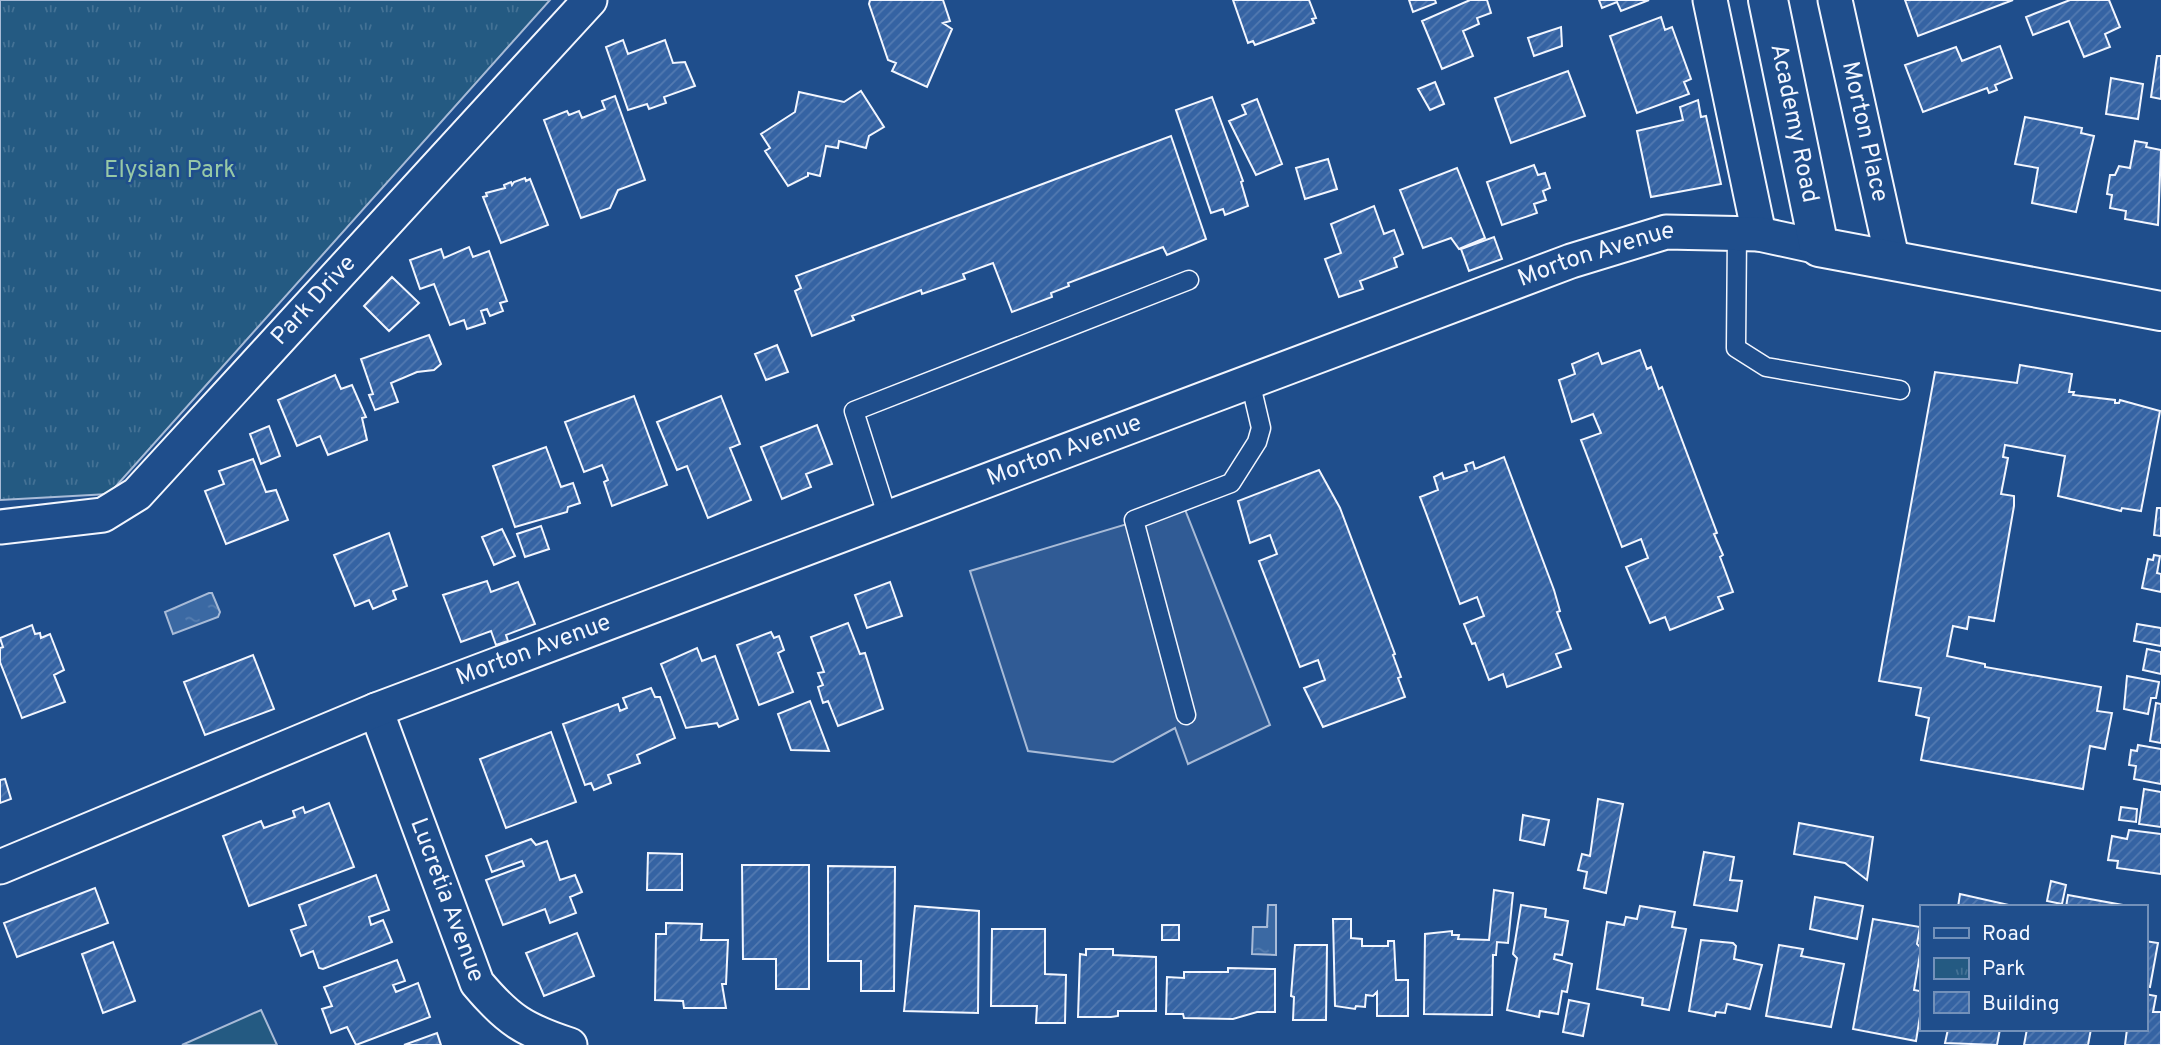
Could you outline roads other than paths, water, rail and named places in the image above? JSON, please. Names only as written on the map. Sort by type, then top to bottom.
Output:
[{"type":"street","name":"Park Drive","points":[[0,527],[103,515],[137,494],[590,0]]},
{"type":"street","points":[[1710,0],[1748,233]]},
{"type":"street","name":"Academy Road","points":[[1768,0],[1819,247]]},
{"type":"street","name":"Morton Place","points":[[1835,0],[1893,262]]},
{"type":"street","name":"Morton Avenue","points":[[0,867],[376,710],[1571,261],[1665,232],[1748,233],[2161,311]]},
{"type":"street","name":"Lucretia Avenue","points":[[376,710],[477,983],[503,1014],[536,1034],[570,1045]]},
{"type":"lane","points":[[1748,233],[1737,348],[1766,367],[1899,390]]},
{"type":"lane","points":[[888,518],[854,411],[1189,280]]},
{"type":"lane","points":[[1186,715],[1134,520],[1231,483],[1257,442],[1261,428],[1250,381]]},
{"type":"water","points":[[212,593],[220,612],[218,617],[173,634],[165,612]]},
{"type":"water","points":[[1268,905],[1276,905],[1276,955],[1252,954],[1253,927],[1267,927]]},
{"type":"park label","name":"Elysian Park","points":[[170,171]]}]
